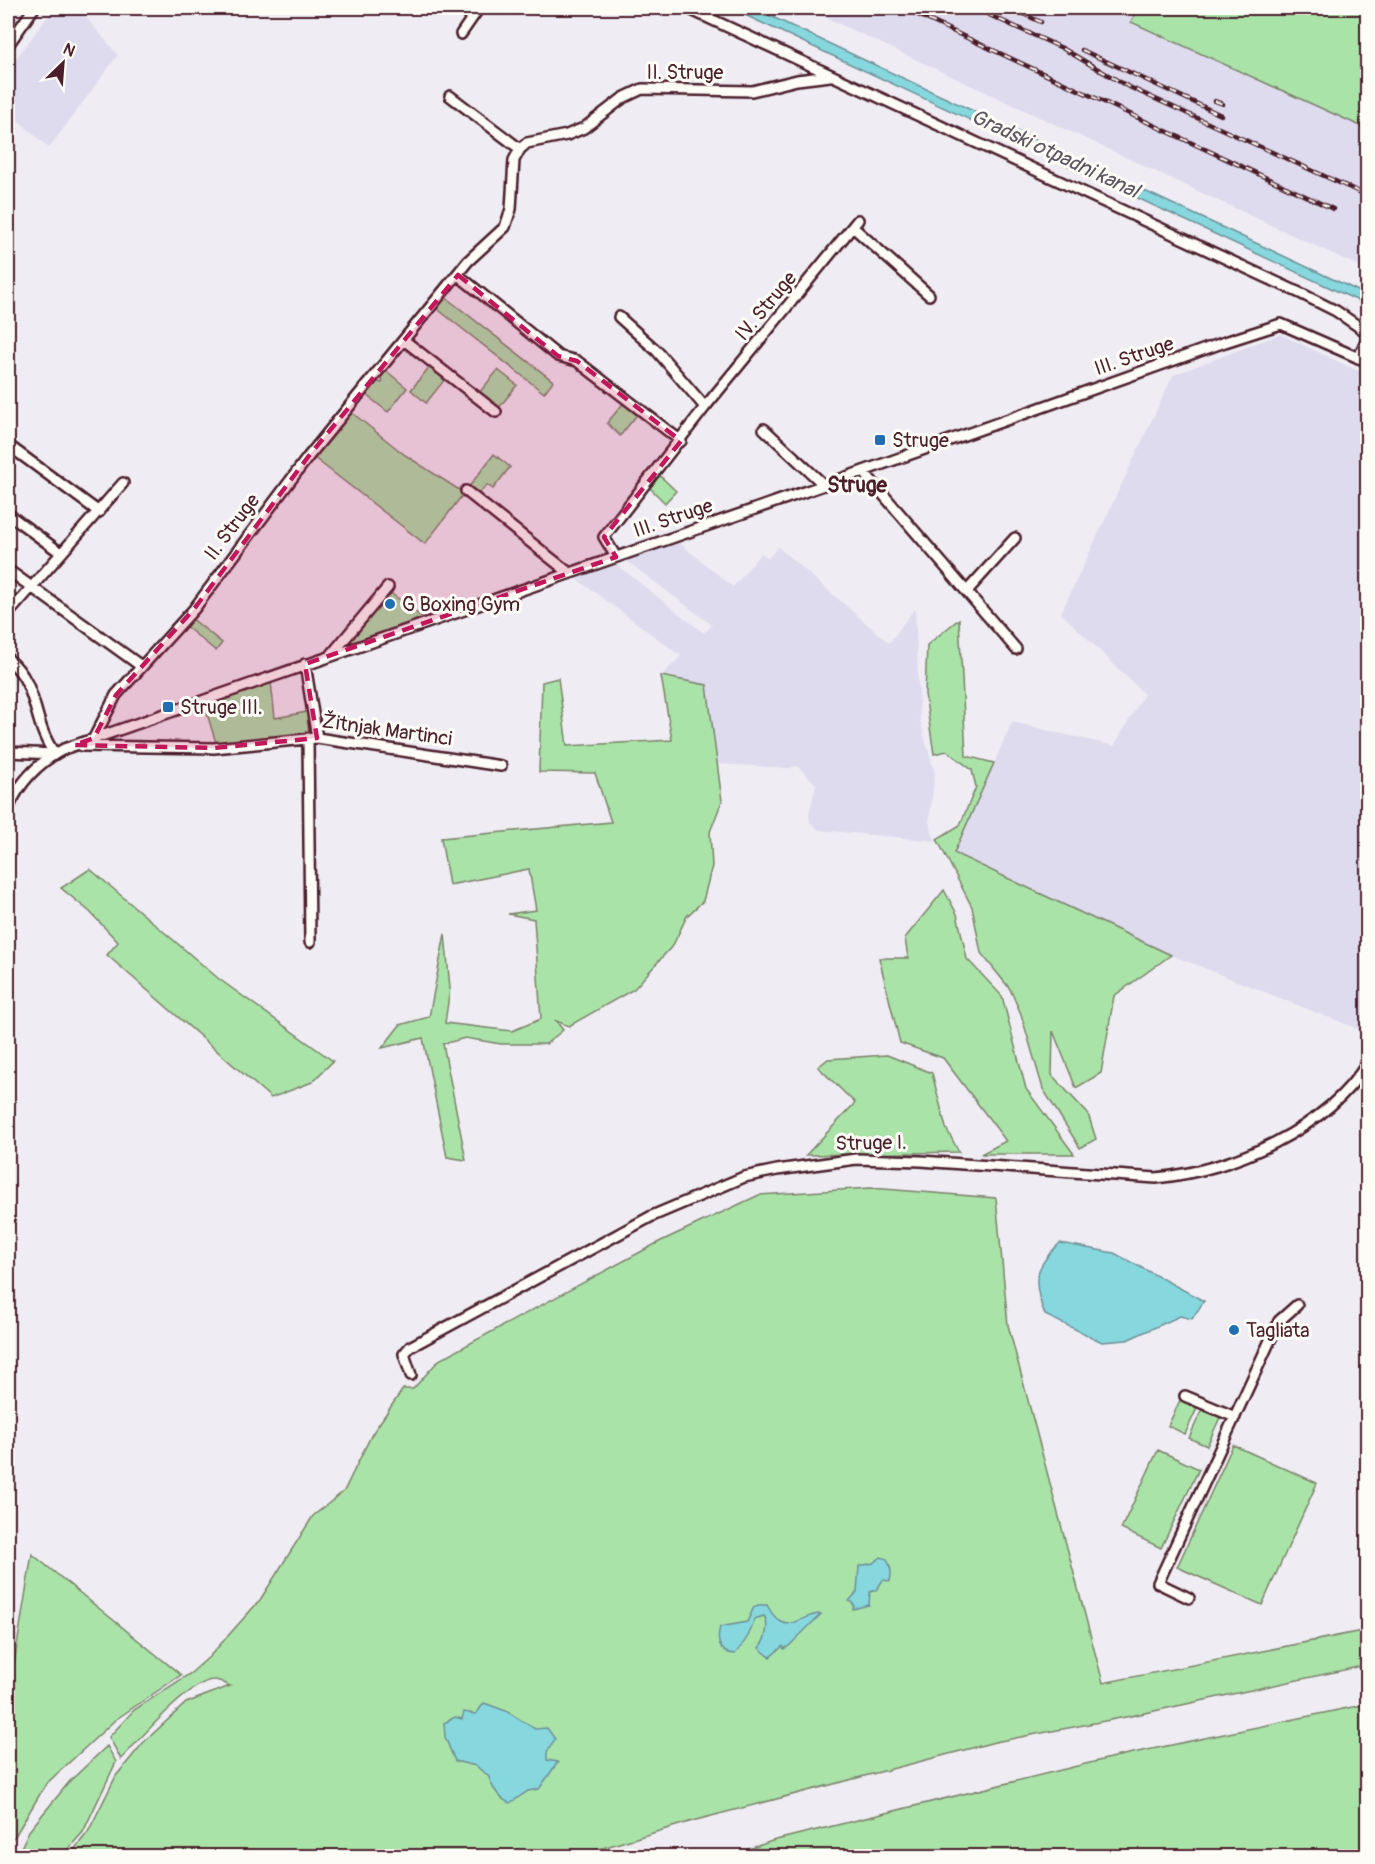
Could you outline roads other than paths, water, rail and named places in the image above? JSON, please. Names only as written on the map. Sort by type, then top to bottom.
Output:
[{"type":"street","points":[[8,45],[34,8]]},
{"type":"street","points":[[461,34],[479,8]]},
{"type":"street","points":[[687,8],[1302,294],[1336,311],[1368,333]]},
{"type":"street","points":[[794,59],[797,80]]},
{"type":"street","name":"II. Struge","points":[[94,738],[116,695],[194,609],[308,457],[478,249],[501,232],[508,220],[512,169],[520,149],[527,143],[567,135],[584,128],[623,98],[642,89],[752,91],[797,80],[830,76]]},
{"type":"street","points":[[450,96],[520,149]]},
{"type":"street","name":"IV. Struge","points":[[616,556],[604,537],[681,441],[705,407],[856,224],[929,295]]},
{"type":"street","points":[[458,275],[558,356],[571,357],[681,441]]},
{"type":"street","points":[[619,317],[657,351],[705,407]]},
{"type":"street","name":"III. Struge","points":[[74,745],[568,572],[824,486],[1281,324],[1363,360]]},
{"type":"street","points":[[1363,360],[1368,338]]},
{"type":"street","points":[[405,341],[496,412]]},
{"type":"street","points":[[764,429],[824,486]]},
{"type":"street","points":[[8,444],[99,512]]},
{"type":"street","points":[[863,471],[1016,649]]},
{"type":"street","points":[[8,614],[30,586],[123,483]]},
{"type":"street","points":[[466,491],[568,572]]},
{"type":"street","points":[[8,514],[61,553]]},
{"type":"street","points":[[967,591],[1015,538]]},
{"type":"street","points":[[8,570],[141,666]]},
{"type":"street","points":[[330,656],[388,587]]},
{"type":"street","points":[[8,659],[27,679],[43,736],[55,754]]},
{"type":"street","points":[[305,664],[312,738],[310,942]]},
{"type":"street","name":"Žitnjak Martinci","points":[[8,808],[26,779],[55,754],[74,745],[214,748],[312,738],[501,766]]},
{"type":"street","points":[[8,752],[55,754]]},
{"type":"street","name":"Struge I.","points":[[411,1375],[404,1354],[410,1347],[652,1216],[744,1177],[856,1159],[921,1161],[1156,1178],[1177,1176],[1243,1158],[1279,1140],[1317,1116],[1362,1071],[1368,1062]]},
{"type":"street","points":[[1190,1598],[1158,1583],[1279,1321],[1297,1305]]},
{"type":"street","points":[[1185,1396],[1235,1417]]},
{"type":"water","name":"Gradski otpadni kanal","points":[[730,8],[753,8],[1367,295],[1367,305]]},
{"type":"water","points":[[1060,1243],[1114,1253],[1204,1301],[1192,1319],[1180,1316],[1127,1340],[1102,1342],[1045,1315],[1038,1293],[1038,1276],[1044,1260]]},
{"type":"water","points":[[881,1557],[887,1559],[891,1572],[890,1581],[883,1580],[876,1590],[870,1592],[869,1605],[853,1609],[854,1604],[849,1601],[857,1592],[859,1566],[873,1563]]},
{"type":"water","points":[[767,1605],[780,1622],[787,1624],[821,1614],[789,1646],[784,1649],[783,1646],[770,1657],[759,1648],[766,1633],[767,1624],[764,1616],[754,1619],[747,1638],[735,1654],[722,1649],[718,1637],[720,1627],[747,1622],[754,1607]]},
{"type":"water","points":[[484,1703],[506,1711],[535,1729],[547,1728],[555,1739],[547,1752],[547,1760],[558,1762],[539,1789],[528,1791],[510,1803],[499,1796],[489,1777],[476,1766],[455,1761],[445,1737],[444,1723],[455,1717],[462,1719],[464,1712],[476,1714]]},
{"type":"railway","points":[[903,8],[1333,209]]},
{"type":"railway","points":[[974,8],[1062,48],[1127,86],[1368,196]]},
{"type":"railway","points":[[1010,8],[1041,22]]},
{"type":"railway","points":[[1082,50],[1221,115]]},
{"type":"railway","points":[[1215,101],[1223,104]]},
{"type":"place","name":"Struge","points":[[880,440]]},
{"type":"place","name":"G Boxing Gym","points":[[390,604]]},
{"type":"place","name":"Struge III.","points":[[168,707]]},
{"type":"place","name":"Tagliata","points":[[1234,1330]]},
{"type":"district","name":"Struge","points":[[857,485]]}]
